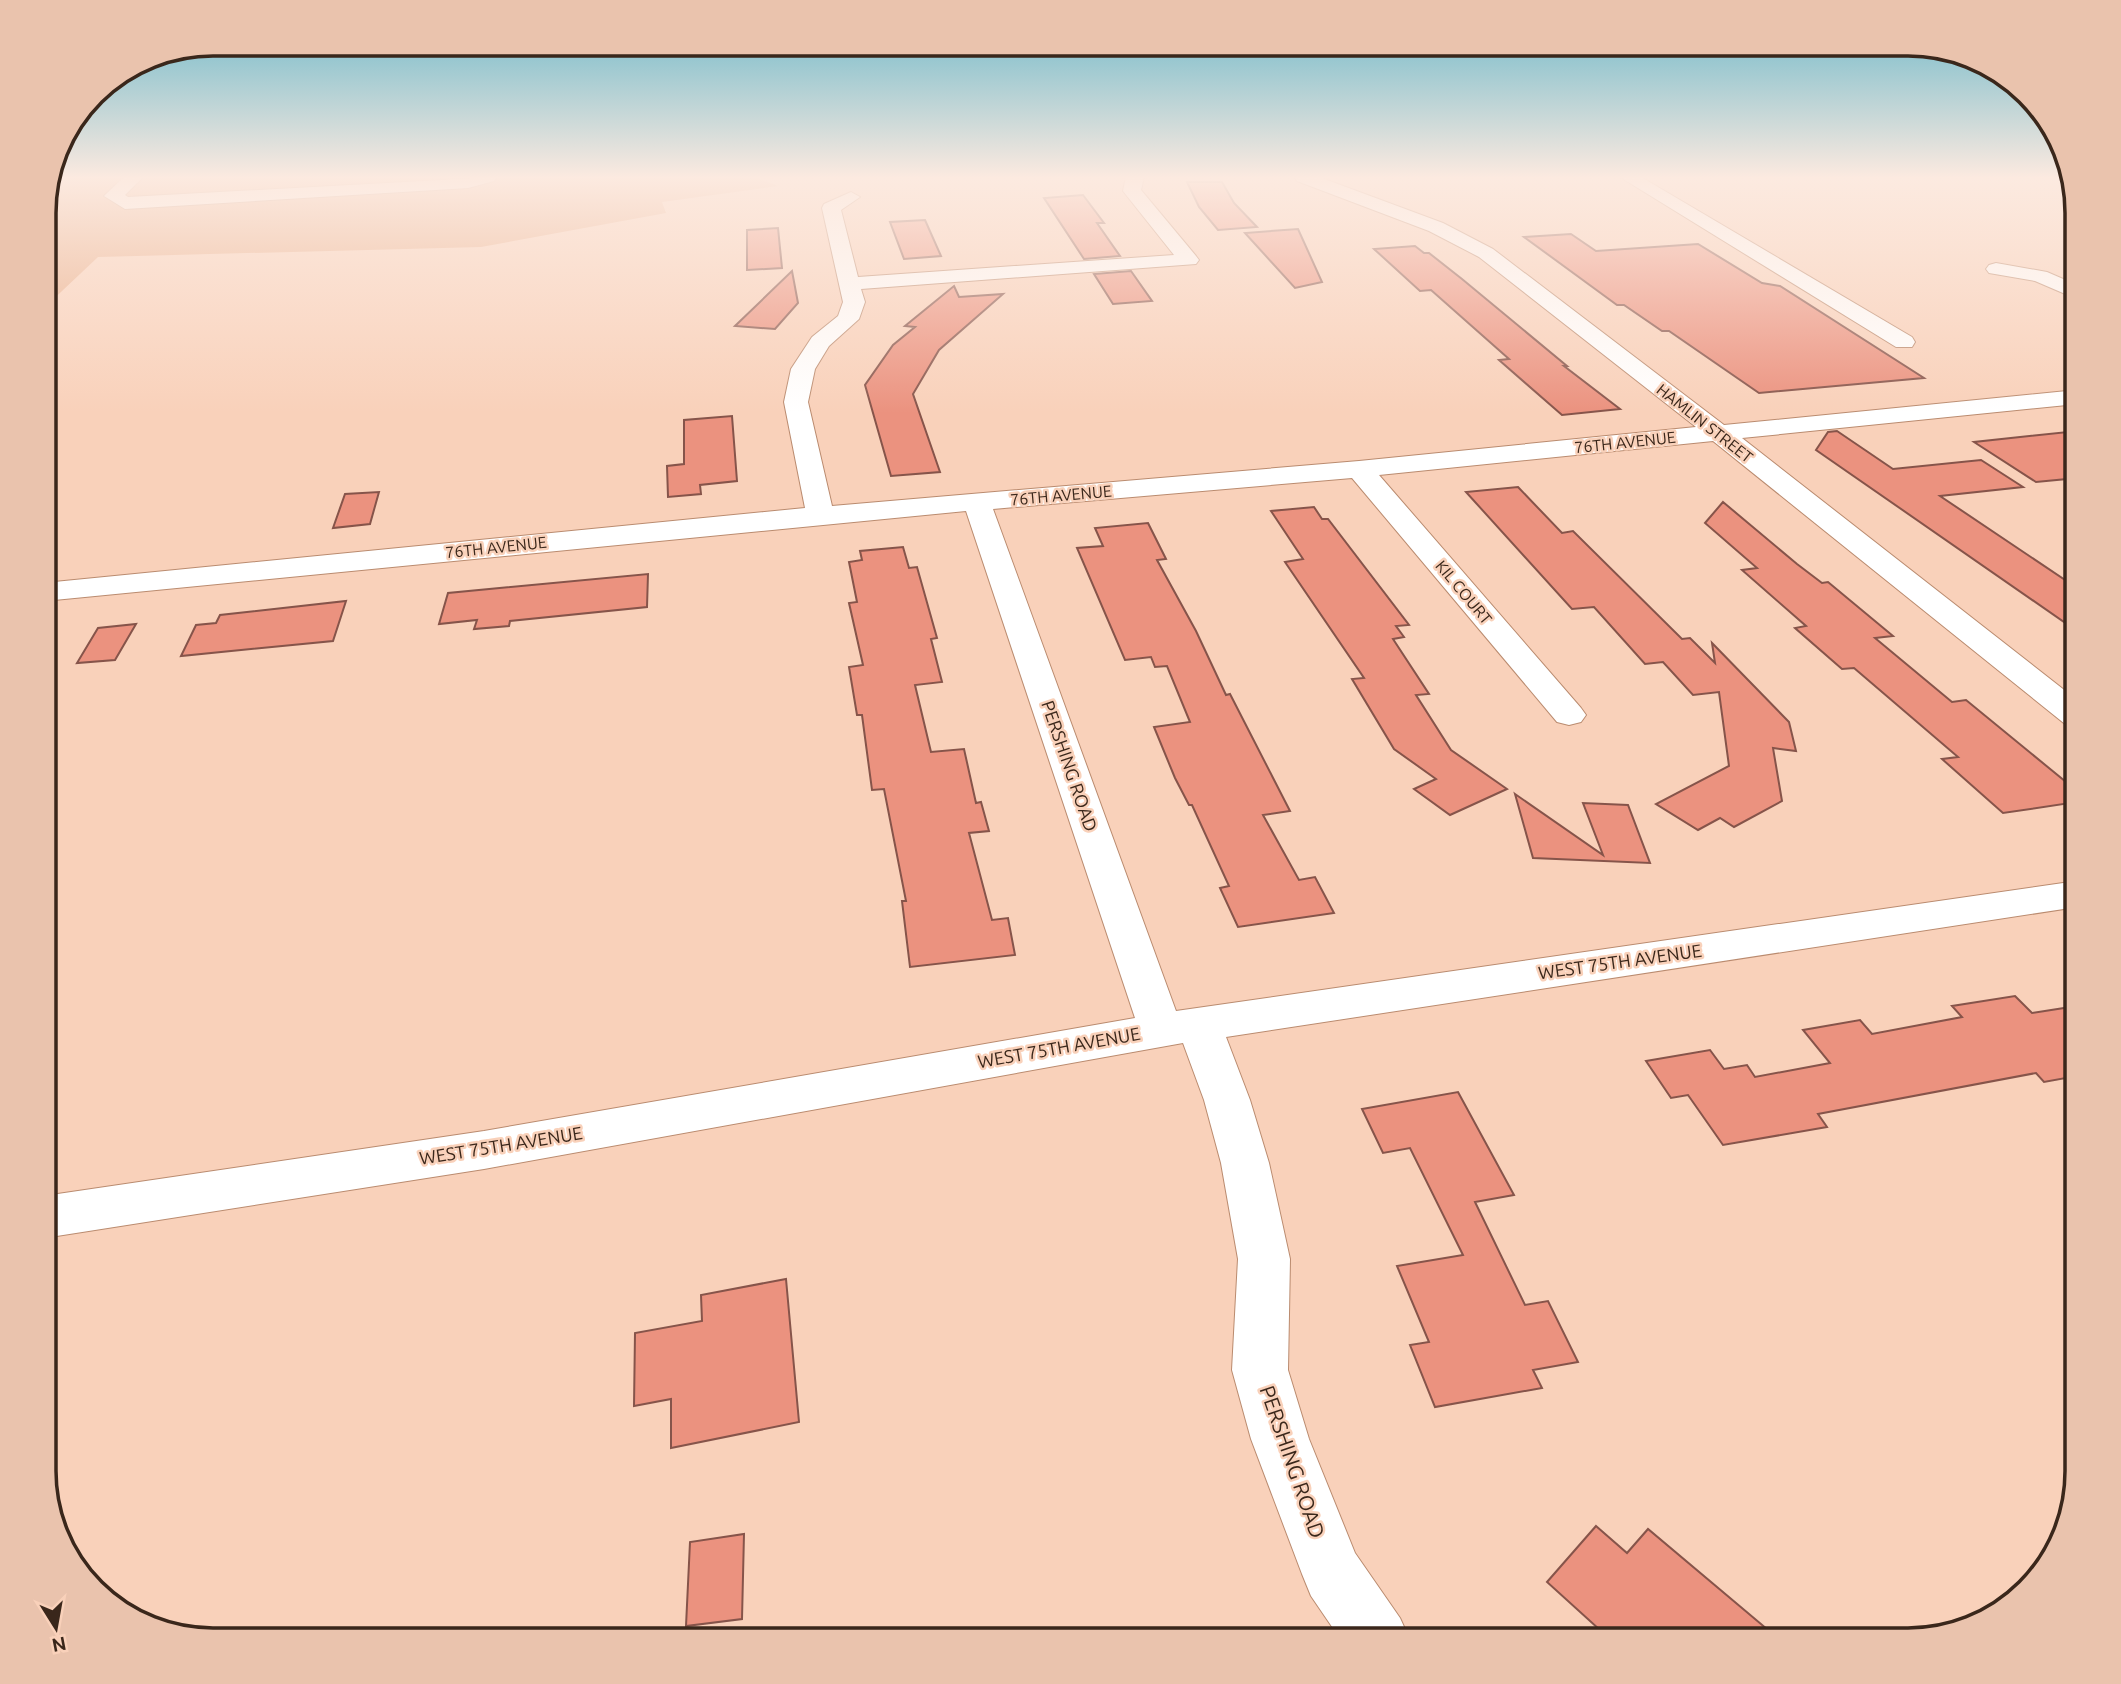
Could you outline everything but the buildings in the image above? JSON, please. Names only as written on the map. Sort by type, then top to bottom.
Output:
[{"type":"street","points":[[820,515],[796,402],[803,369],[808,360],[820,342],[848,319],[854,302],[842,256]]},
{"type":"street","points":[[848,284],[1189,260],[1185,256]]},
{"type":"street","name":"HAMLIN STREET","points":[[1489,256],[1719,433],[2065,707]]},
{"type":"street","points":[[1760,256],[1905,342]]},
{"type":"street","points":[[1996,269],[2040,276],[2065,287]]},
{"type":"street","name":"76TH AVENUE","points":[[56,591],[820,515],[1359,468],[2065,398]]},
{"type":"street","name":"KIL COURT","points":[[1359,468],[1569,715]]},
{"type":"street","name":"PERSHING ROAD","points":[[977,502],[1180,1027],[1227,1100],[1245,1163],[1264,1259],[1260,1370],[1280,1439],[1333,1574],[1370,1628]]},
{"type":"street","name":"WEST 75TH AVENUE","points":[[56,1215],[484,1150],[1180,1027],[2065,896]]},
{"type":"shaded area","points":[[56,256],[152,256],[98,257],[56,297]]}]
